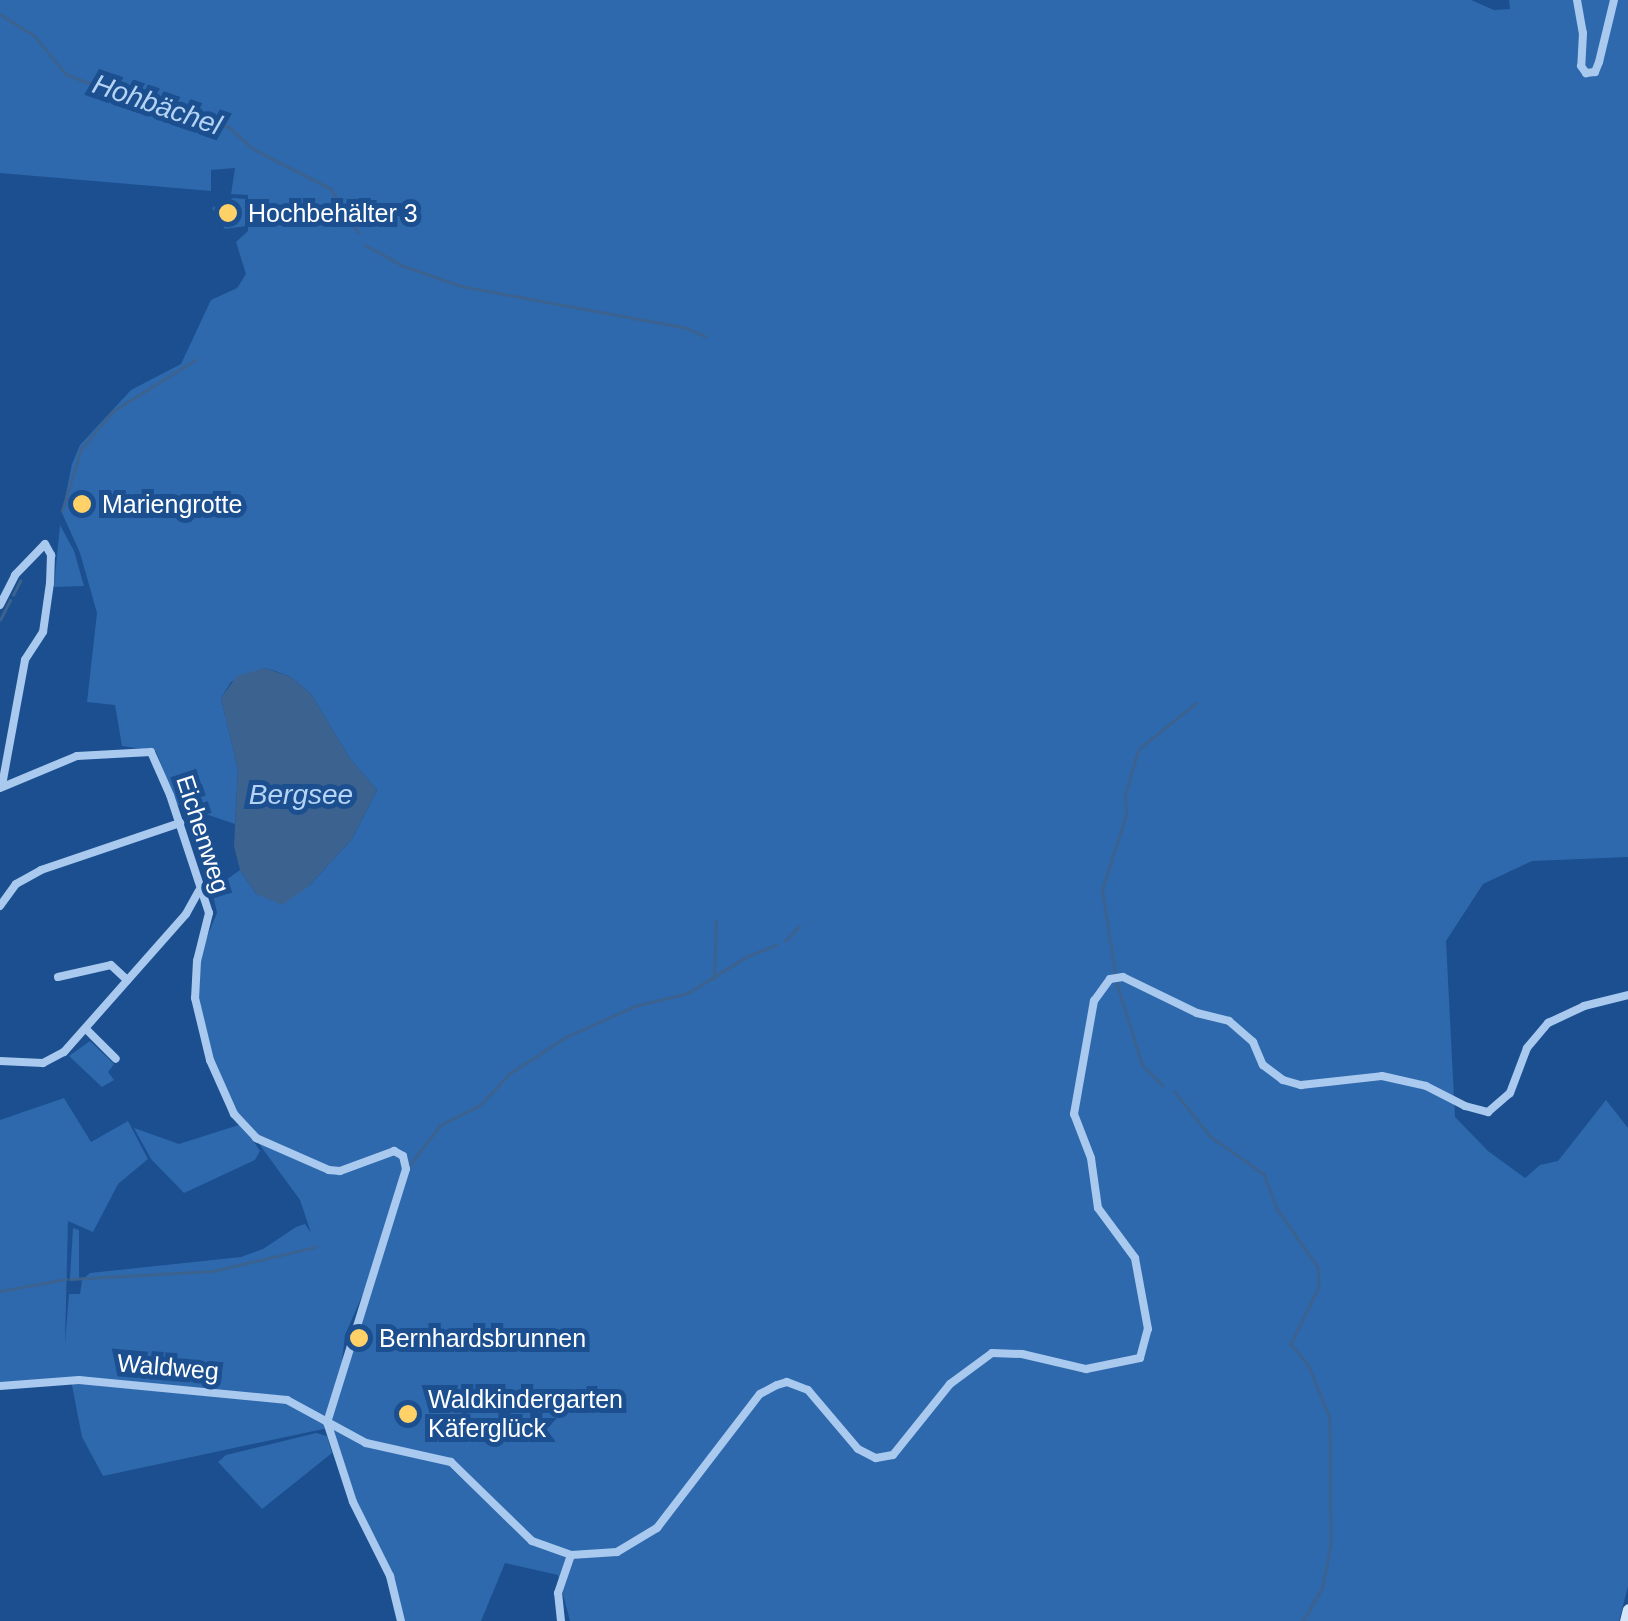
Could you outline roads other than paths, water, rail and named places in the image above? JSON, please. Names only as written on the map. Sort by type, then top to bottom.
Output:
[{"type":"main road","points":[[1625,1621],[1628,1608]]},
{"type":"street","points":[[1577,0],[1584,33],[1581,66],[1586,73],[1595,72],[1600,62],[1614,0]]},
{"type":"street","points":[[0,605],[15,575],[45,544],[51,555],[43,632],[25,660],[1,787]]},
{"type":"street","name":"Eichenweg","points":[[1,787],[30,779],[77,756],[151,752],[180,823],[199,892],[209,913],[197,961],[196,998],[210,1060],[234,1114],[256,1138],[329,1170],[340,1171],[394,1151],[403,1156],[404,1172],[327,1422]]},
{"type":"street","points":[[0,906],[16,884],[41,870],[180,823]]},
{"type":"street","points":[[0,1061],[44,1063],[64,1052],[186,914],[199,892]]},
{"type":"street","points":[[58,977],[111,965],[127,980]]},
{"type":"street","points":[[561,1621],[558,1592],[570,1555],[617,1552],[656,1528],[760,1394],[777,1384],[788,1382],[808,1390],[858,1449],[876,1458],[893,1455],[950,1384],[992,1354],[1022,1354],[1086,1369],[1140,1358],[1148,1329],[1135,1258],[1098,1208],[1092,1158],[1074,1114],[1094,1001],[1110,979],[1123,977],[1197,1013],[1229,1021],[1253,1042],[1263,1064],[1283,1080],[1301,1085],[1382,1076],[1426,1086],[1465,1106],[1488,1112],[1510,1093],[1538,1031],[1584,1006],[1628,995]]},
{"type":"street","points":[[86,1029],[116,1060]]},
{"type":"street","name":"Waldweg","points":[[0,1386],[62,1380],[288,1400],[383,1449],[452,1462],[532,1541],[570,1555]]},
{"type":"street","points":[[327,1422],[354,1502],[390,1576],[401,1621]]},
{"type":"water","name":"Bergsee","points":[[265,668],[291,677],[311,694],[349,757],[377,790],[352,839],[309,886],[282,905],[256,894],[240,870],[234,846],[238,770],[221,698],[237,676]]},
{"type":"waterway","name":"Hohbächel","points":[[0,14],[34,35],[66,74],[163,112],[229,127],[252,148],[331,189],[358,232]]},
{"type":"waterway","name":"Hohbächel","points":[[365,245],[404,266],[461,286],[687,328],[705,336]]},
{"type":"waterway","points":[[62,511],[81,449],[113,411],[195,360]]},
{"type":"waterway","points":[[13,595],[20,581]]},
{"type":"waterway","points":[[0,620],[10,600]]},
{"type":"waterway","points":[[1140,748],[1196,703]]},
{"type":"waterway","points":[[1115,974],[1102,890],[1126,815],[1125,794],[1138,751]]},
{"type":"waterway","points":[[714,979],[716,921]]},
{"type":"waterway","points":[[785,941],[799,927]]},
{"type":"waterway","points":[[409,1166],[440,1125],[480,1105],[510,1073],[566,1037],[635,1006],[688,993],[746,957],[776,945]]},
{"type":"waterway","points":[[1117,983],[1142,1064],[1163,1086]]},
{"type":"waterway","points":[[1174,1091],[1210,1136],[1264,1174],[1278,1210],[1318,1267],[1319,1287],[1291,1344],[1308,1364],[1330,1418],[1331,1545],[1323,1587],[1303,1621]]},
{"type":"waterway","points":[[70,1279],[213,1271],[315,1247]]},
{"type":"waterway","points":[[0,1291],[66,1279]]},
{"type":"place","name":"Hochbehälter 3","points":[[228,213]]},
{"type":"place","name":"Mariengrotte","points":[[82,504]]},
{"type":"place","name":"Bernhardsbrunnen","points":[[359,1338]]},
{"type":"place","name":"Waldkindergarten Käferglück","points":[[408,1414]]}]
